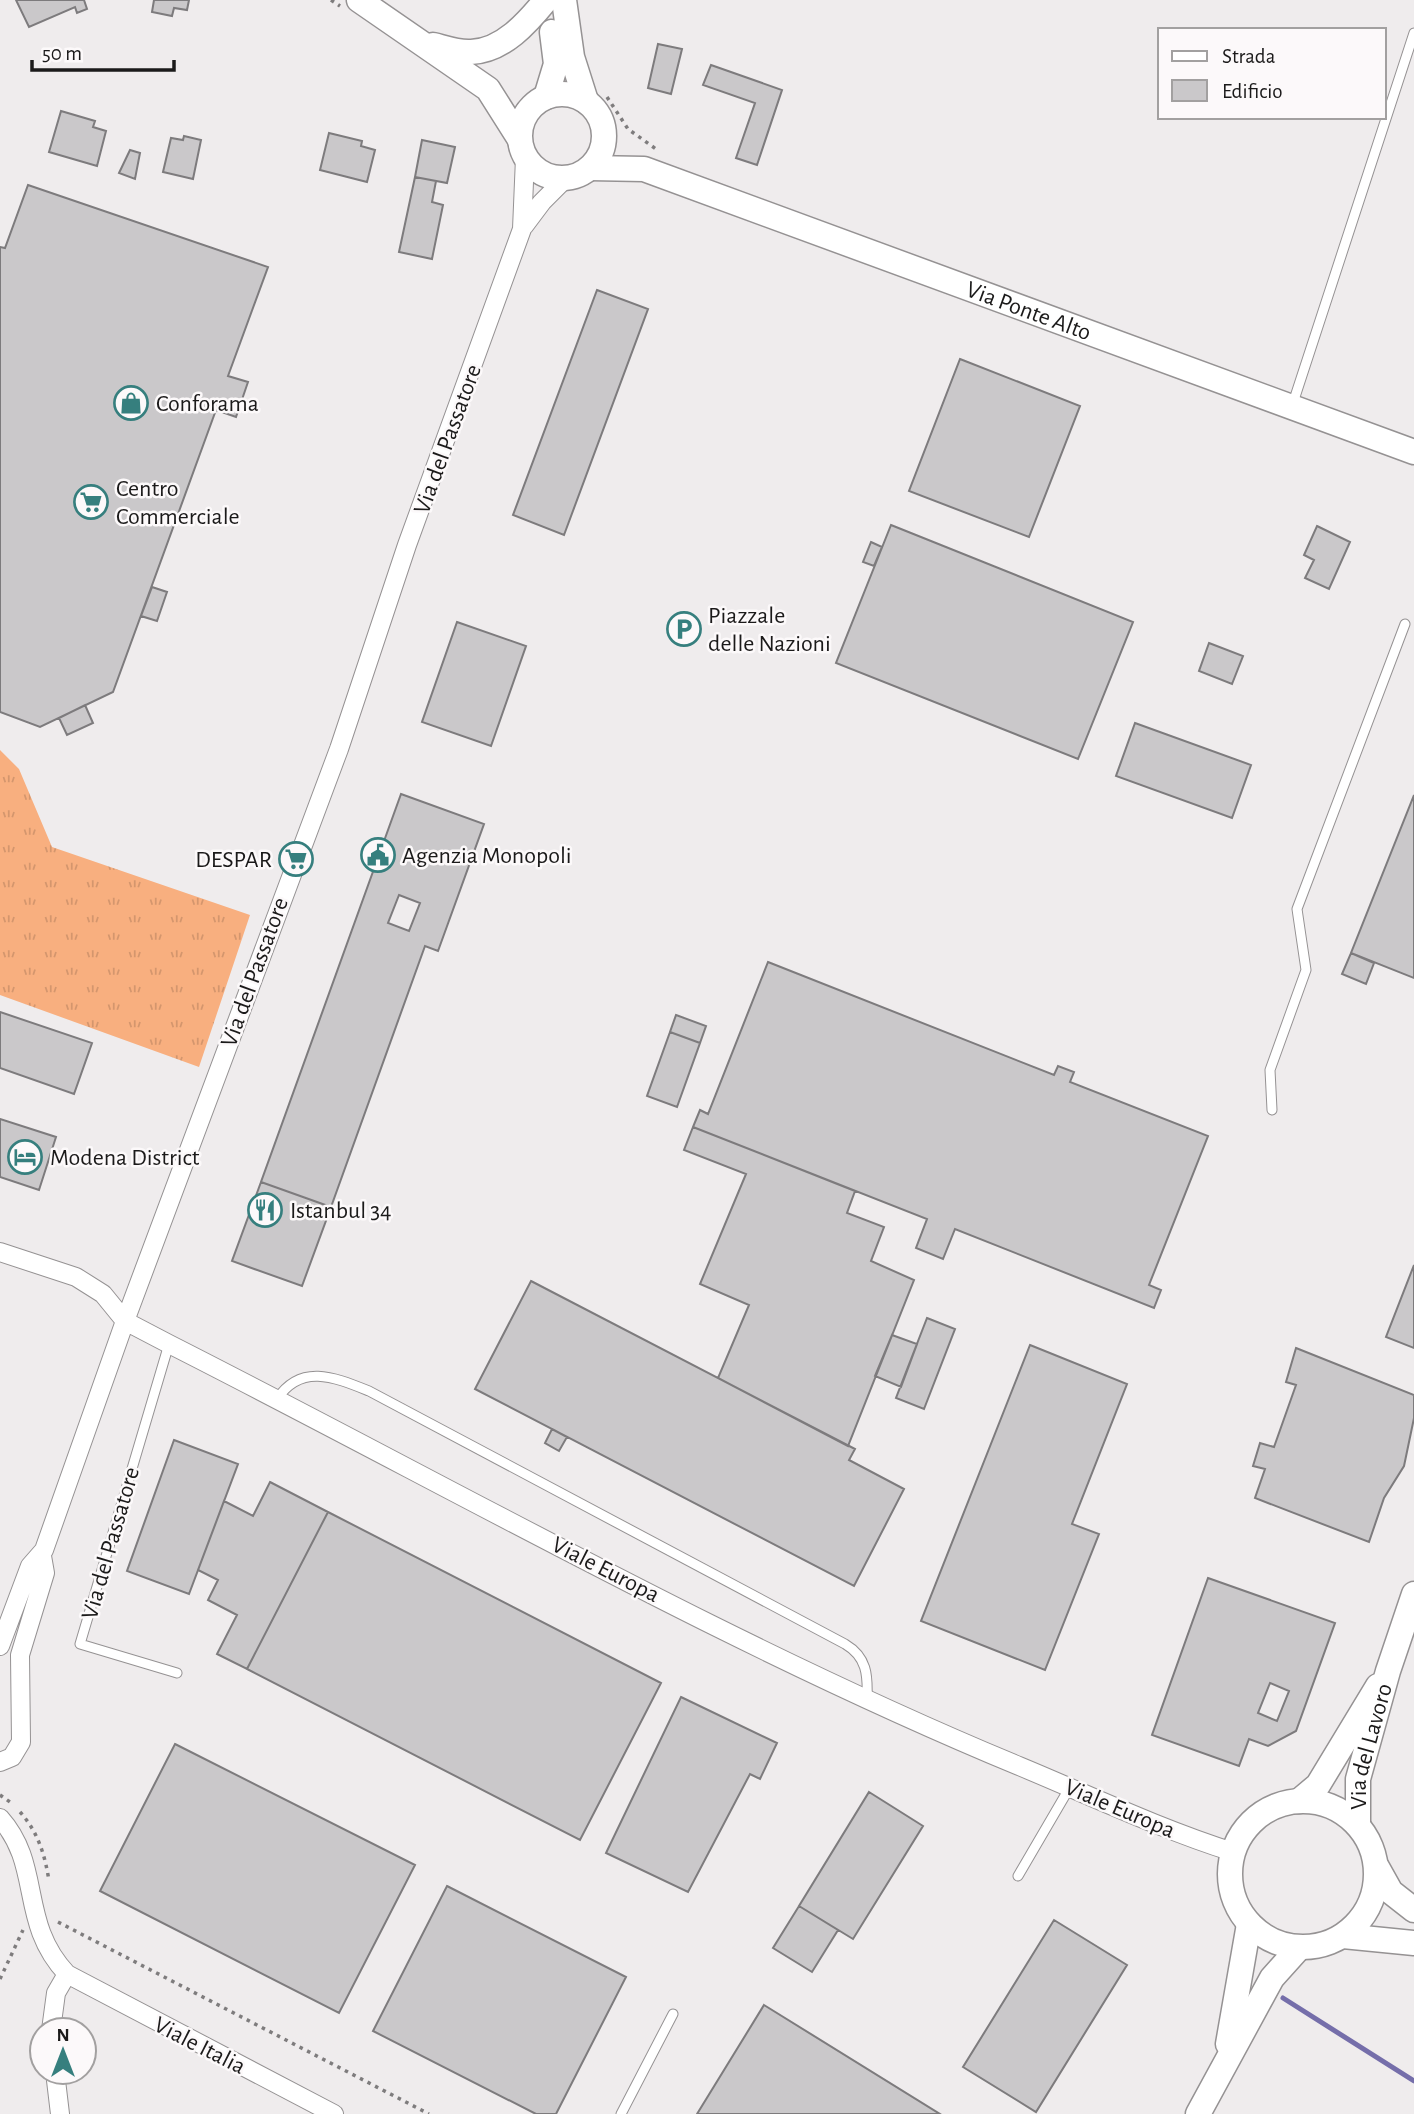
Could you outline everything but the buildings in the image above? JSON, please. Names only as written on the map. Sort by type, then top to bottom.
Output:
[{"type":"main road","points":[[425,44],[472,52],[500,43],[525,25],[547,0]]},
{"type":"main road","points":[[522,148],[524,116],[543,98],[556,64],[547,0]]},
{"type":"main road","name":"Via Ponte Alto","points":[[564,0],[572,57],[596,98],[604,135],[653,160],[1291,408],[1414,452]]},
{"type":"main road","points":[[351,4],[425,44],[488,89],[522,148],[547,176],[566,178]]},
{"type":"main road","points":[[488,89],[543,98],[566,94],[596,98]]},
{"type":"main road","points":[[590,168],[601,153],[604,135]]},
{"type":"main road","name":"Via Ponte Alto","points":[[566,178],[590,168],[653,160]]},
{"type":"main road","name":"Via del Lavoro","points":[[1357,1824],[1357,1779],[1388,1671],[1414,1594]]},
{"type":"main road","name":"Via del Lavoro","points":[[1299,1801],[1318,1785],[1388,1671]]},
{"type":"main road","name":"Via del Lavoro","points":[[1250,1924],[1231,1890],[1233,1852],[1252,1822],[1282,1804],[1299,1801],[1331,1806],[1357,1824],[1371,1844],[1377,1867],[1391,1892],[1414,1910]]},
{"type":"main road","points":[[1224,2062],[1250,1924],[1264,1936],[1299,1948],[1322,1945],[1343,1936],[1359,1923],[1370,1906],[1376,1887],[1377,1867]]},
{"type":"main road","points":[[1343,1936],[1414,1943]]},
{"type":"main road","points":[[1198,2114],[1272,1978],[1299,1948]]},
{"type":"street","name":"Via del Passatore","points":[[522,148],[522,229]]},
{"type":"street","name":"Via del Passatore","points":[[0,1762],[12,1757],[21,1742],[20,1655],[45,1573],[42,1556],[125,1321],[339,749],[407,545],[522,229],[542,202],[566,178]]},
{"type":"street","name":"Viale Europa","points":[[0,1252],[76,1277],[103,1294],[125,1321],[867,1701],[1233,1852]]},
{"type":"street","name":"Via del Passatore","points":[[0,1646],[30,1566],[42,1556]]},
{"type":"street","points":[[0,1818],[22,1851],[33,1909],[45,1946],[67,1973],[56,1993],[53,2016]]},
{"type":"street","name":"Viale Italia","points":[[67,1973],[334,2114]]},
{"type":"street","points":[[57,2086],[60,2114]]},
{"type":"lane","points":[[1386,118],[1414,33]]},
{"type":"lane","points":[[1291,408],[1386,119]]},
{"type":"lane","points":[[1272,1110],[1269,1070],[1306,970],[1297,909],[1405,624]]},
{"type":"lane","name":"Via del Passatore","points":[[169,1344],[80,1644],[177,1673]]},
{"type":"lane","points":[[277,1399],[288,1383],[306,1377],[330,1378],[369,1391],[855,1650],[866,1668],[867,1701]]},
{"type":"lane","points":[[1017,1876],[1070,1787]]},
{"type":"lane","points":[[621,2114],[673,2014]]},
{"type":"path","points":[[331,0],[351,4]]},
{"type":"path","points":[[596,98],[628,129],[653,160]]},
{"type":"path","points":[[0,1795],[31,1824],[46,1857],[49,1883]]},
{"type":"path","points":[[0,1979],[33,1909]]},
{"type":"path","points":[[56,1916],[59,1924],[429,2114]]},
{"type":"green space","points":[[0,750],[19,769],[52,847],[250,915],[199,1067],[0,995]]},
{"type":"waterway","points":[[1283,1998],[1414,2081]]},
{"type":"place","name":"Conforama","points":[[131,403]]},
{"type":"place","name":"Centro Commerciale","points":[[91,502]]},
{"type":"place","name":"Piazzale delle Nazioni","points":[[684,629]]},
{"type":"place","name":"Agenzia Monopoli","points":[[378,855]]},
{"type":"place","name":"DESPAR","points":[[296,859]]},
{"type":"place","name":"Modena District","points":[[25,1157]]},
{"type":"place","name":"Istanbul 34","points":[[265,1210]]}]
